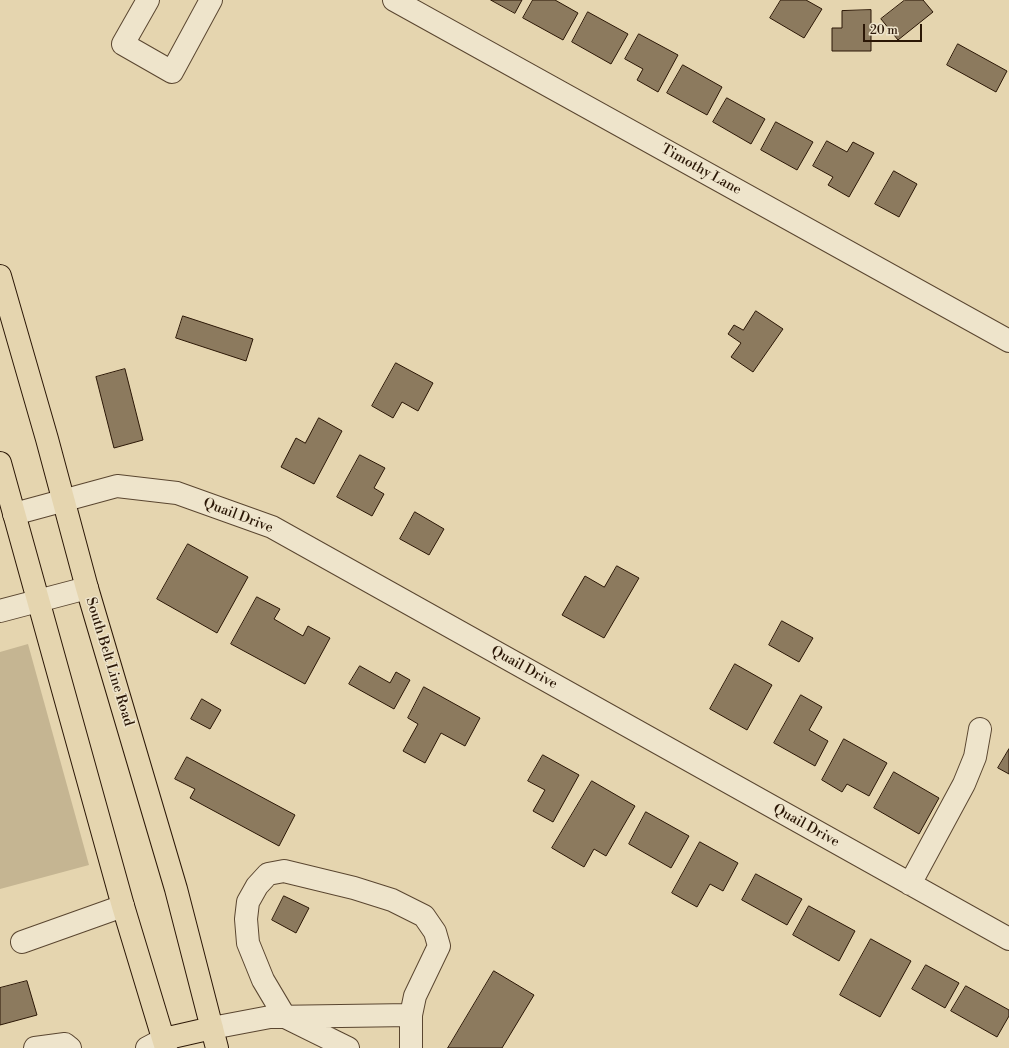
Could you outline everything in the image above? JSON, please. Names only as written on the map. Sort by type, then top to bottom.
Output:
[{"type":"main road","name":"South Belt Line Road","points":[[0,276],[47,439],[87,588],[176,889],[214,1038]]},
{"type":"main road","points":[[0,463],[123,906],[159,1045],[214,1038]]},
{"type":"street","points":[[148,0],[123,44],[172,72],[211,0]]},
{"type":"street","name":"Timothy Lane","points":[[394,0],[1009,341]]},
{"type":"street","name":"Quail Drive","points":[[14,514],[117,486],[177,493],[272,528],[1009,939]]},
{"type":"street","points":[[0,612],[87,588]]},
{"type":"street","points":[[910,884],[964,784],[975,757],[980,729]]},
{"type":"street","points":[[348,1048],[285,1017],[263,980],[248,943],[246,919],[248,902],[257,886],[268,874],[284,871],[354,888],[392,900],[424,916],[435,932],[439,946],[415,996],[411,1016],[411,1048]]},
{"type":"street","points":[[22,942],[123,906]]},
{"type":"street","points":[[214,1038],[270,1017],[411,1016]]},
{"type":"street","points":[[35,1048],[65,1044],[70,1048]]},
{"type":"shaded area","points":[[28,644],[89,865],[0,889],[0,652]]},
{"type":"building","points":[[491,0],[522,0],[515,13]]},
{"type":"building","points":[[533,0],[555,0],[578,13],[563,40],[523,18]]},
{"type":"building","points":[[781,0],[806,0],[822,9],[804,38],[770,18]]},
{"type":"building","points":[[905,0],[923,0],[933,12],[898,40],[881,19]]},
{"type":"building","points":[[871,10],[871,51],[832,51],[832,28],[842,28],[842,11]]},
{"type":"building","points":[[588,12],[628,34],[611,64],[572,42]]},
{"type":"building","points":[[639,34],[678,55],[658,92],[637,80],[643,69],[625,59]]},
{"type":"building","points":[[958,44],[1007,71],[996,92],[947,65]]},
{"type":"building","points":[[683,65],[722,87],[707,115],[667,93]]},
{"type":"building","points":[[727,98],[765,119],[751,144],[713,122]]},
{"type":"building","points":[[776,122],[813,142],[797,170],[761,150]]},
{"type":"building","points":[[827,141],[847,152],[853,142],[874,153],[849,197],[828,185],[833,177],[813,166]]},
{"type":"building","points":[[894,171],[917,184],[899,217],[875,204]]},
{"type":"building","points":[[756,311],[783,329],[753,372],[731,357],[741,343],[728,334],[734,325],[743,330]]},
{"type":"building","points":[[183,316],[253,339],[246,361],[176,338]]},
{"type":"building","points":[[396,363],[433,383],[418,411],[402,402],[393,418],[372,406]]},
{"type":"building","points":[[125,369],[143,440],[114,448],[96,377]]},
{"type":"building","points":[[319,418],[342,431],[314,484],[281,467],[296,438],[305,443]]},
{"type":"building","points":[[360,455],[385,468],[374,488],[384,494],[372,516],[337,497]]},
{"type":"building","points":[[415,512],[444,529],[429,555],[400,539]]},
{"type":"building","points":[[188,544],[248,577],[217,633],[157,599]]},
{"type":"building","points":[[617,566],[639,578],[604,638],[562,615],[585,576],[604,587]]},
{"type":"building","points":[[257,597],[280,609],[274,619],[303,636],[308,626],[330,638],[305,684],[231,644]]},
{"type":"building","points":[[782,621],[813,638],[799,662],[769,645]]},
{"type":"building","points":[[735,664],[772,685],[747,730],[710,709]]},
{"type":"building","points":[[360,666],[390,683],[396,672],[410,680],[394,709],[349,684]]},
{"type":"building","points":[[424,687],[480,718],[465,746],[441,733],[425,763],[403,751],[418,724],[408,718]]},
{"type":"building","points":[[801,695],[822,707],[809,730],[828,741],[815,766],[774,743]]},
{"type":"building","points":[[202,699],[221,710],[210,729],[191,719]]},
{"type":"building","points":[[844,739],[887,763],[869,796],[847,784],[842,792],[822,780]]},
{"type":"building","points":[[1009,749],[1009,774],[998,768]]},
{"type":"building","points":[[543,755],[579,775],[553,822],[533,811],[545,790],[528,781]]},
{"type":"building","points":[[187,757],[295,815],[279,846],[190,798],[195,789],[175,779]]},
{"type":"building","points":[[894,772],[939,798],[919,834],[874,808]]},
{"type":"building","points":[[592,781],[635,806],[606,856],[594,849],[584,867],[552,848]]},
{"type":"building","points":[[646,812],[689,836],[671,868],[629,844]]},
{"type":"building","points":[[700,842],[738,863],[723,891],[710,884],[697,907],[672,893]]},
{"type":"building","points":[[756,874],[802,899],[787,925],[742,900]]},
{"type":"building","points":[[284,896],[309,908],[296,933],[272,920]]},
{"type":"building","points":[[809,906],[855,931],[839,961],[793,935]]},
{"type":"building","points":[[871,939],[911,961],[880,1017],[840,995]]},
{"type":"building","points":[[926,965],[959,983],[945,1008],[912,989]]},
{"type":"building","points":[[494,971],[534,995],[502,1048],[448,1048]]},
{"type":"building","points":[[27,981],[37,1015],[0,1025],[0,988]]},
{"type":"building","points":[[966,986],[1009,1010],[1009,1016],[997,1037],[951,1011]]}]
